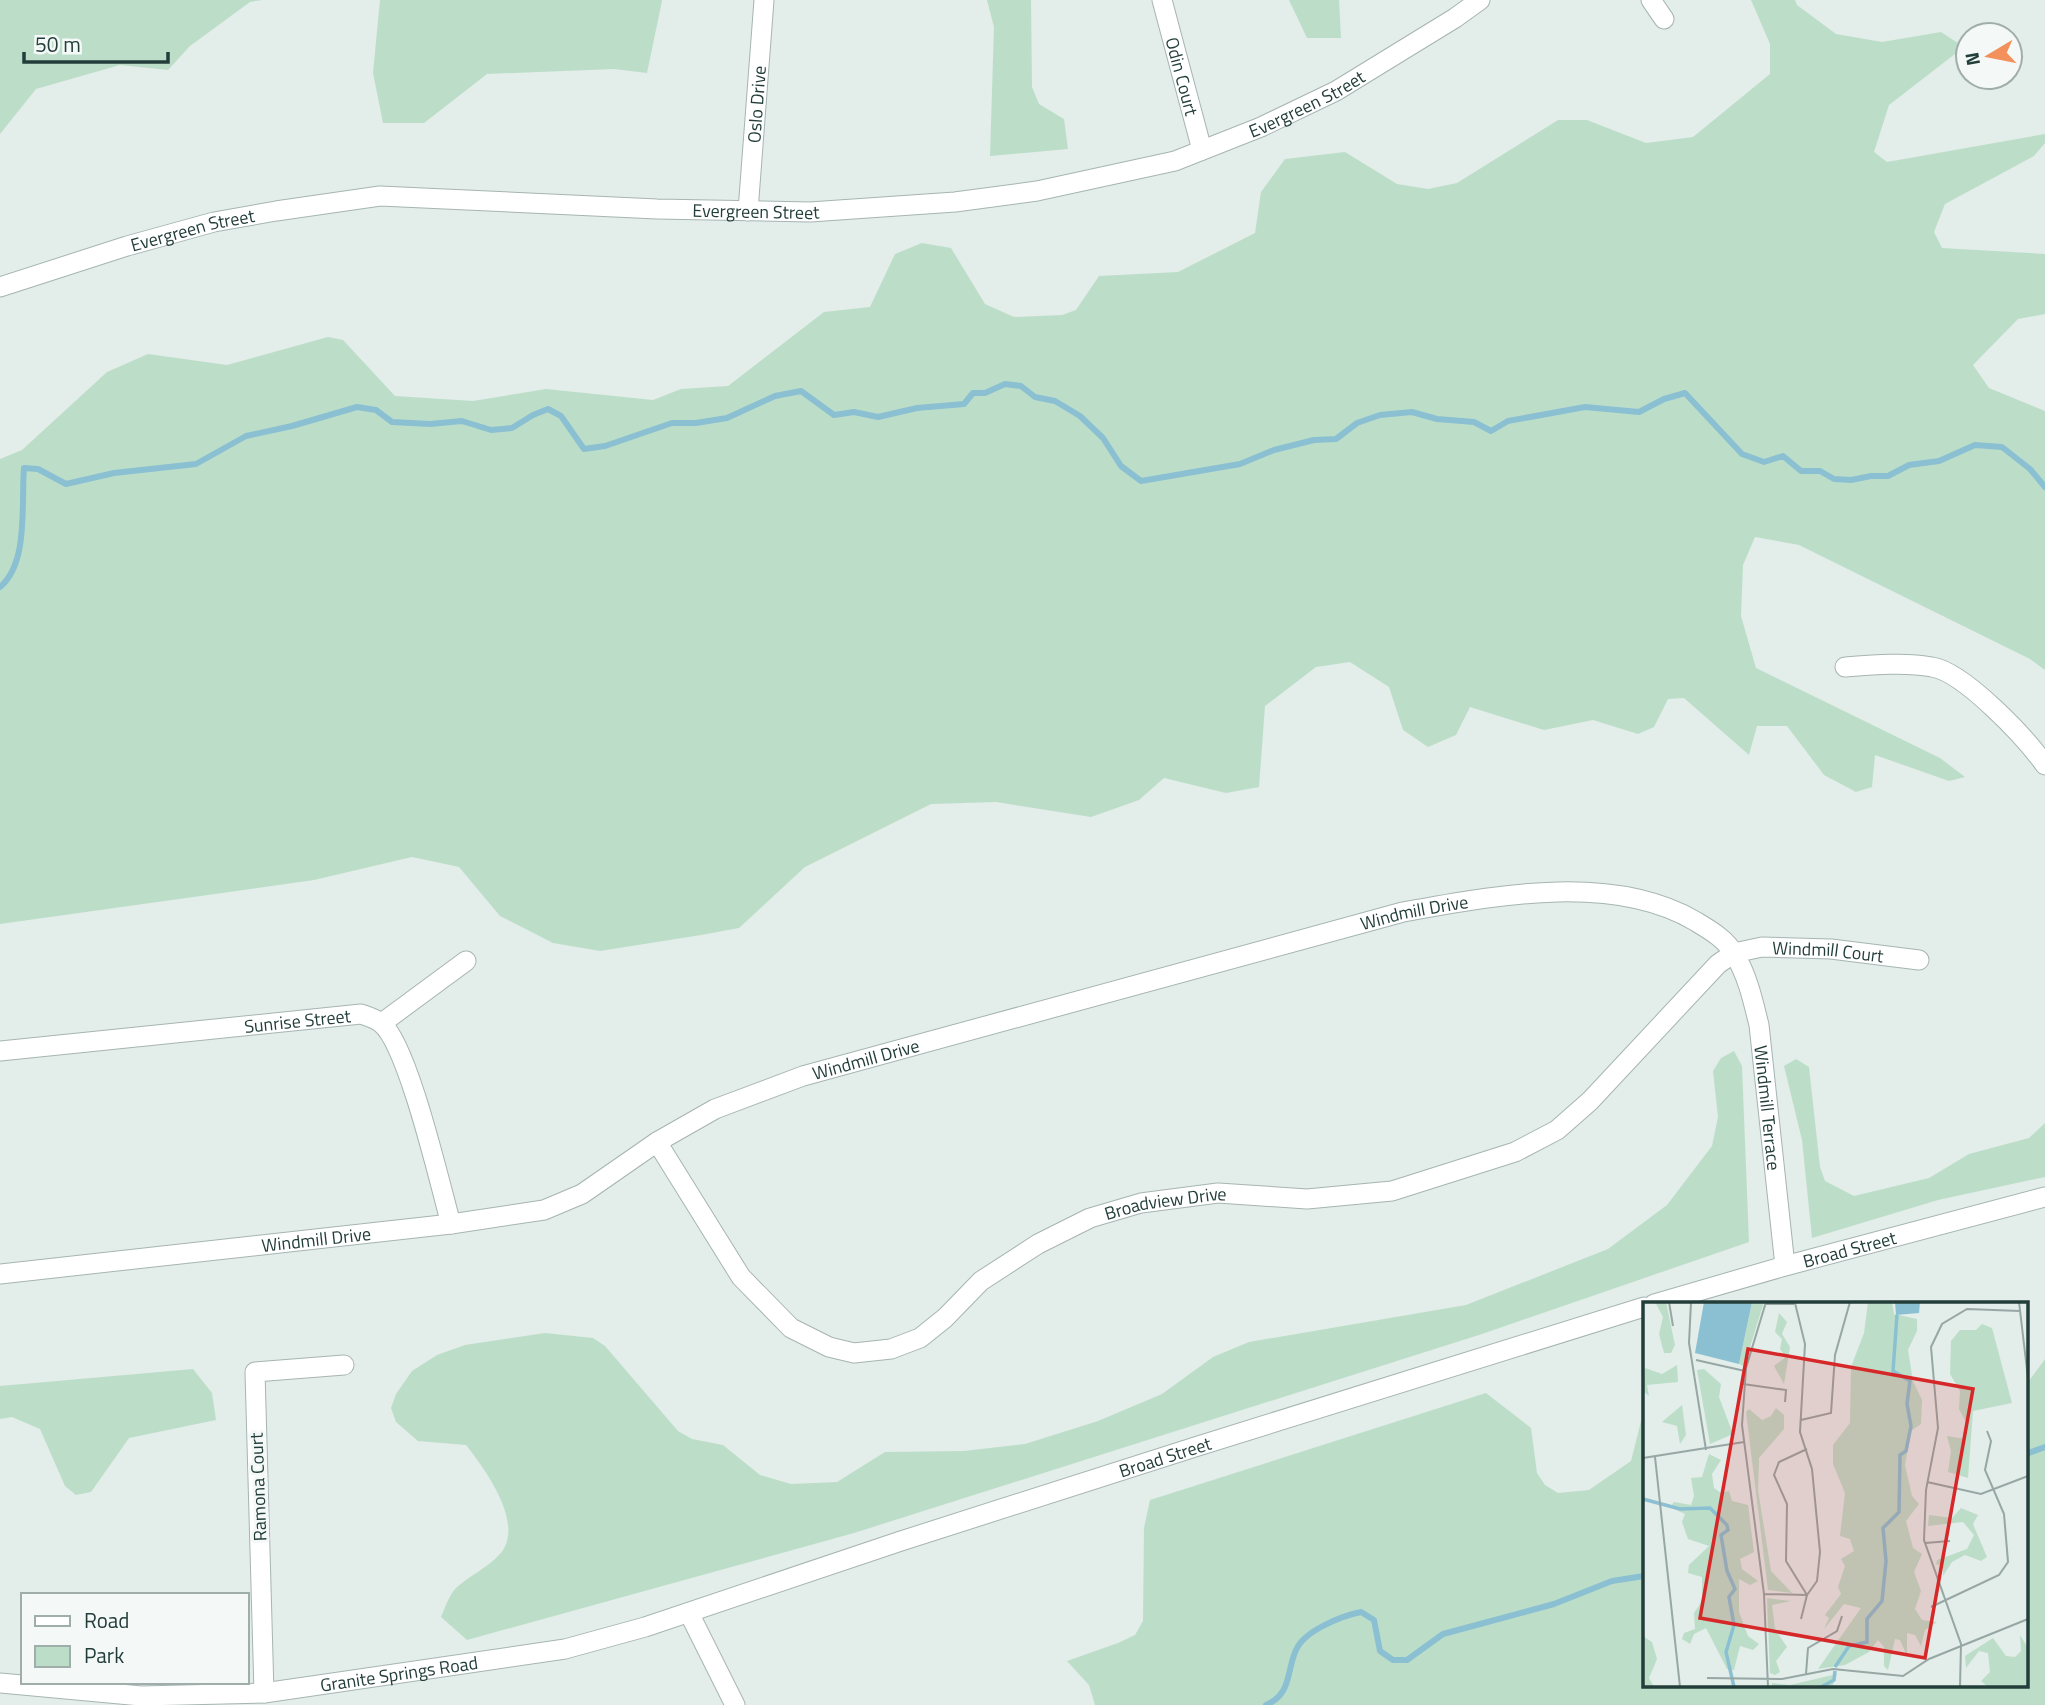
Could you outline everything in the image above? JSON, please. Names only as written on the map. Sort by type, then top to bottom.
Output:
[{"type":"street","name":"Oslo Drive","points":[[748,211],[764,0]]},
{"type":"street","name":"Odin Court","points":[[1163,0],[1202,150]]},
{"type":"street","name":"Evergreen Street","points":[[0,287],[127,246],[214,222],[380,196],[657,209],[810,212],[955,202],[1023,193],[1175,161],[1261,127],[1336,91],[1480,0]]},
{"type":"street","points":[[1651,0],[1664,19]]},
{"type":"street","points":[[1845,667],[1933,667],[1963,680],[2032,746],[2045,765]]},
{"type":"street","name":"Windmill Drive","points":[[0,1275],[451,1224],[544,1210],[582,1194],[657,1142],[715,1109],[803,1076],[1389,916],[1467,901],[1542,893],[1586,891],[1619,894],[1676,910],[1717,934],[1734,953]]},
{"type":"street","name":"Windmill Court","points":[[1734,953],[1762,947],[1830,949],[1919,960]]},
{"type":"street","name":"Broadview Drive","points":[[657,1142],[741,1278],[791,1328],[829,1347],[854,1353],[891,1349],[920,1338],[945,1318],[981,1281],[1038,1244],[1090,1218],[1141,1203],[1218,1193],[1307,1199],[1392,1191],[1515,1152],[1557,1130],[1590,1101],[1718,964],[1734,953]]},
{"type":"street","name":"Windmill Terrace","points":[[1734,953],[1750,986],[1759,1025],[1785,1266]]},
{"type":"street","points":[[451,1224],[416,1096],[396,1042],[382,1023],[466,961]]},
{"type":"street","name":"Sunrise Street","points":[[0,1051],[361,1014],[382,1023]]},
{"type":"street","name":"Broad Street","points":[[1661,1302],[2045,1197]]},
{"type":"street","name":"Broad Street","points":[[689,1613],[901,1541],[1643,1307]]},
{"type":"street","name":"Ramona Court","points":[[264,1693],[255,1372],[344,1366]]},
{"type":"street","points":[[689,1613],[735,1705]]},
{"type":"street","name":"Granite Springs Road","points":[[0,1683],[167,1700],[264,1693],[565,1649],[645,1628],[689,1613]]},
{"type":"green space","points":[[0,0],[262,0],[250,2],[190,46],[168,70],[120,65],[36,89],[0,134]]},
{"type":"green space","points":[[380,0],[662,1],[647,73],[614,69],[487,74],[424,123],[383,123],[373,73]]},
{"type":"green space","points":[[987,0],[1031,0],[1032,87],[1039,104],[1064,119],[1068,149],[990,156],[994,27]]},
{"type":"green space","points":[[1289,0],[1339,0],[1341,38],[1307,38]]},
{"type":"green space","points":[[1751,0],[1795,0],[1797,5],[1836,34],[1882,42],[1941,32],[1954,40],[1954,55],[1889,105],[1874,152],[1887,162],[2045,134],[2045,143],[2034,156],[1945,204],[1934,232],[1942,248],[2045,254],[2045,314],[2018,319],[1973,365],[1989,388],[2045,411],[2045,670],[2030,659],[1799,545],[1755,537],[1743,565],[1741,616],[1756,668],[1940,758],[1965,777],[1949,781],[1875,755],[1872,787],[1856,792],[1824,775],[1787,726],[1757,726],[1749,755],[1684,698],[1668,699],[1654,727],[1638,734],[1593,720],[1544,730],[1470,707],[1456,735],[1428,747],[1403,730],[1389,687],[1350,662],[1316,667],[1265,706],[1259,787],[1226,793],[1164,778],[1139,800],[1091,817],[996,802],[931,804],[805,867],[739,928],[600,951],[553,943],[500,916],[459,867],[412,857],[314,880],[0,924],[0,459],[22,450],[107,372],[148,354],[227,365],[328,337],[343,340],[395,396],[473,401],[546,389],[653,400],[681,389],[728,386],[824,312],[870,307],[895,254],[922,243],[951,248],[985,304],[1014,317],[1062,315],[1076,310],[1099,276],[1178,272],[1255,233],[1261,192],[1285,159],[1345,152],[1397,184],[1428,189],[1457,183],[1558,120],[1587,120],[1646,143],[1693,137],[1770,74],[1770,44]]},
{"type":"green space","points":[[1734,1051],[1742,1066],[1749,1242],[1482,1334],[854,1533],[467,1640],[441,1617],[456,1588],[499,1555],[506,1543],[508,1529],[500,1498],[466,1445],[418,1441],[396,1422],[391,1408],[396,1394],[412,1371],[437,1355],[465,1345],[545,1333],[593,1338],[605,1346],[678,1431],[692,1439],[723,1445],[760,1475],[791,1484],[837,1482],[885,1452],[964,1451],[1025,1444],[1098,1421],[1162,1394],[1213,1357],[1249,1342],[1466,1305],[1608,1249],[1667,1205],[1712,1146],[1718,1117],[1713,1071],[1721,1058]]},
{"type":"green space","points":[[1796,1059],[1809,1067],[1820,1167],[1825,1181],[1854,1196],[1929,1178],[1969,1154],[2029,1138],[2045,1123],[2045,1177],[1938,1200],[1812,1238],[1802,1140],[1784,1066]]},
{"type":"green space","points":[[2045,1359],[2045,1705],[1095,1705],[1089,1685],[1067,1661],[1135,1635],[1143,1621],[1144,1528],[1150,1500],[1486,1393],[1531,1428],[1537,1473],[1545,1485],[1558,1493],[1589,1490],[1631,1461],[1643,1413],[1643,1688],[2028,1688],[2028,1382]]},
{"type":"green space","points":[[193,1369],[212,1393],[216,1420],[129,1438],[91,1492],[76,1495],[65,1486],[40,1429],[12,1417],[0,1419],[0,1386]]},
{"type":"waterway","points":[[0,587],[16,563],[20,548],[24,468],[38,469],[66,484],[114,473],[196,464],[246,436],[357,407],[376,410],[392,422],[430,424],[462,421],[491,430],[512,428],[548,409],[561,416],[584,449],[605,446],[672,423],[696,423],[727,418],[775,396],[801,391],[834,415],[854,412],[878,417],[917,408],[964,404],[973,393],[985,393],[1005,384],[1021,386],[1035,397],[1055,401],[1080,416],[1103,438],[1121,466],[1141,481],[1240,464],[1274,450],[1314,440],[1336,439],[1357,423],[1380,415],[1412,412],[1437,419],[1474,422],[1491,431],[1508,421],[1585,407],[1639,412],[1664,399],[1685,393],[1742,454],[1764,462],[1783,456],[1801,471],[1820,471],[1834,479],[1851,480],[1888,476],[1909,465],[1939,461],[1975,445],[2002,447],[2030,469],[2045,487]]},
{"type":"waterway","points":[[2028,1453],[2045,1447]]},
{"type":"waterway","points":[[1266,1705],[1284,1689],[1300,1643],[1324,1625],[1344,1617],[1361,1612],[1374,1620],[1380,1651],[1393,1660],[1407,1660],[1443,1634],[1554,1604],[1612,1581],[1643,1576]]}]
